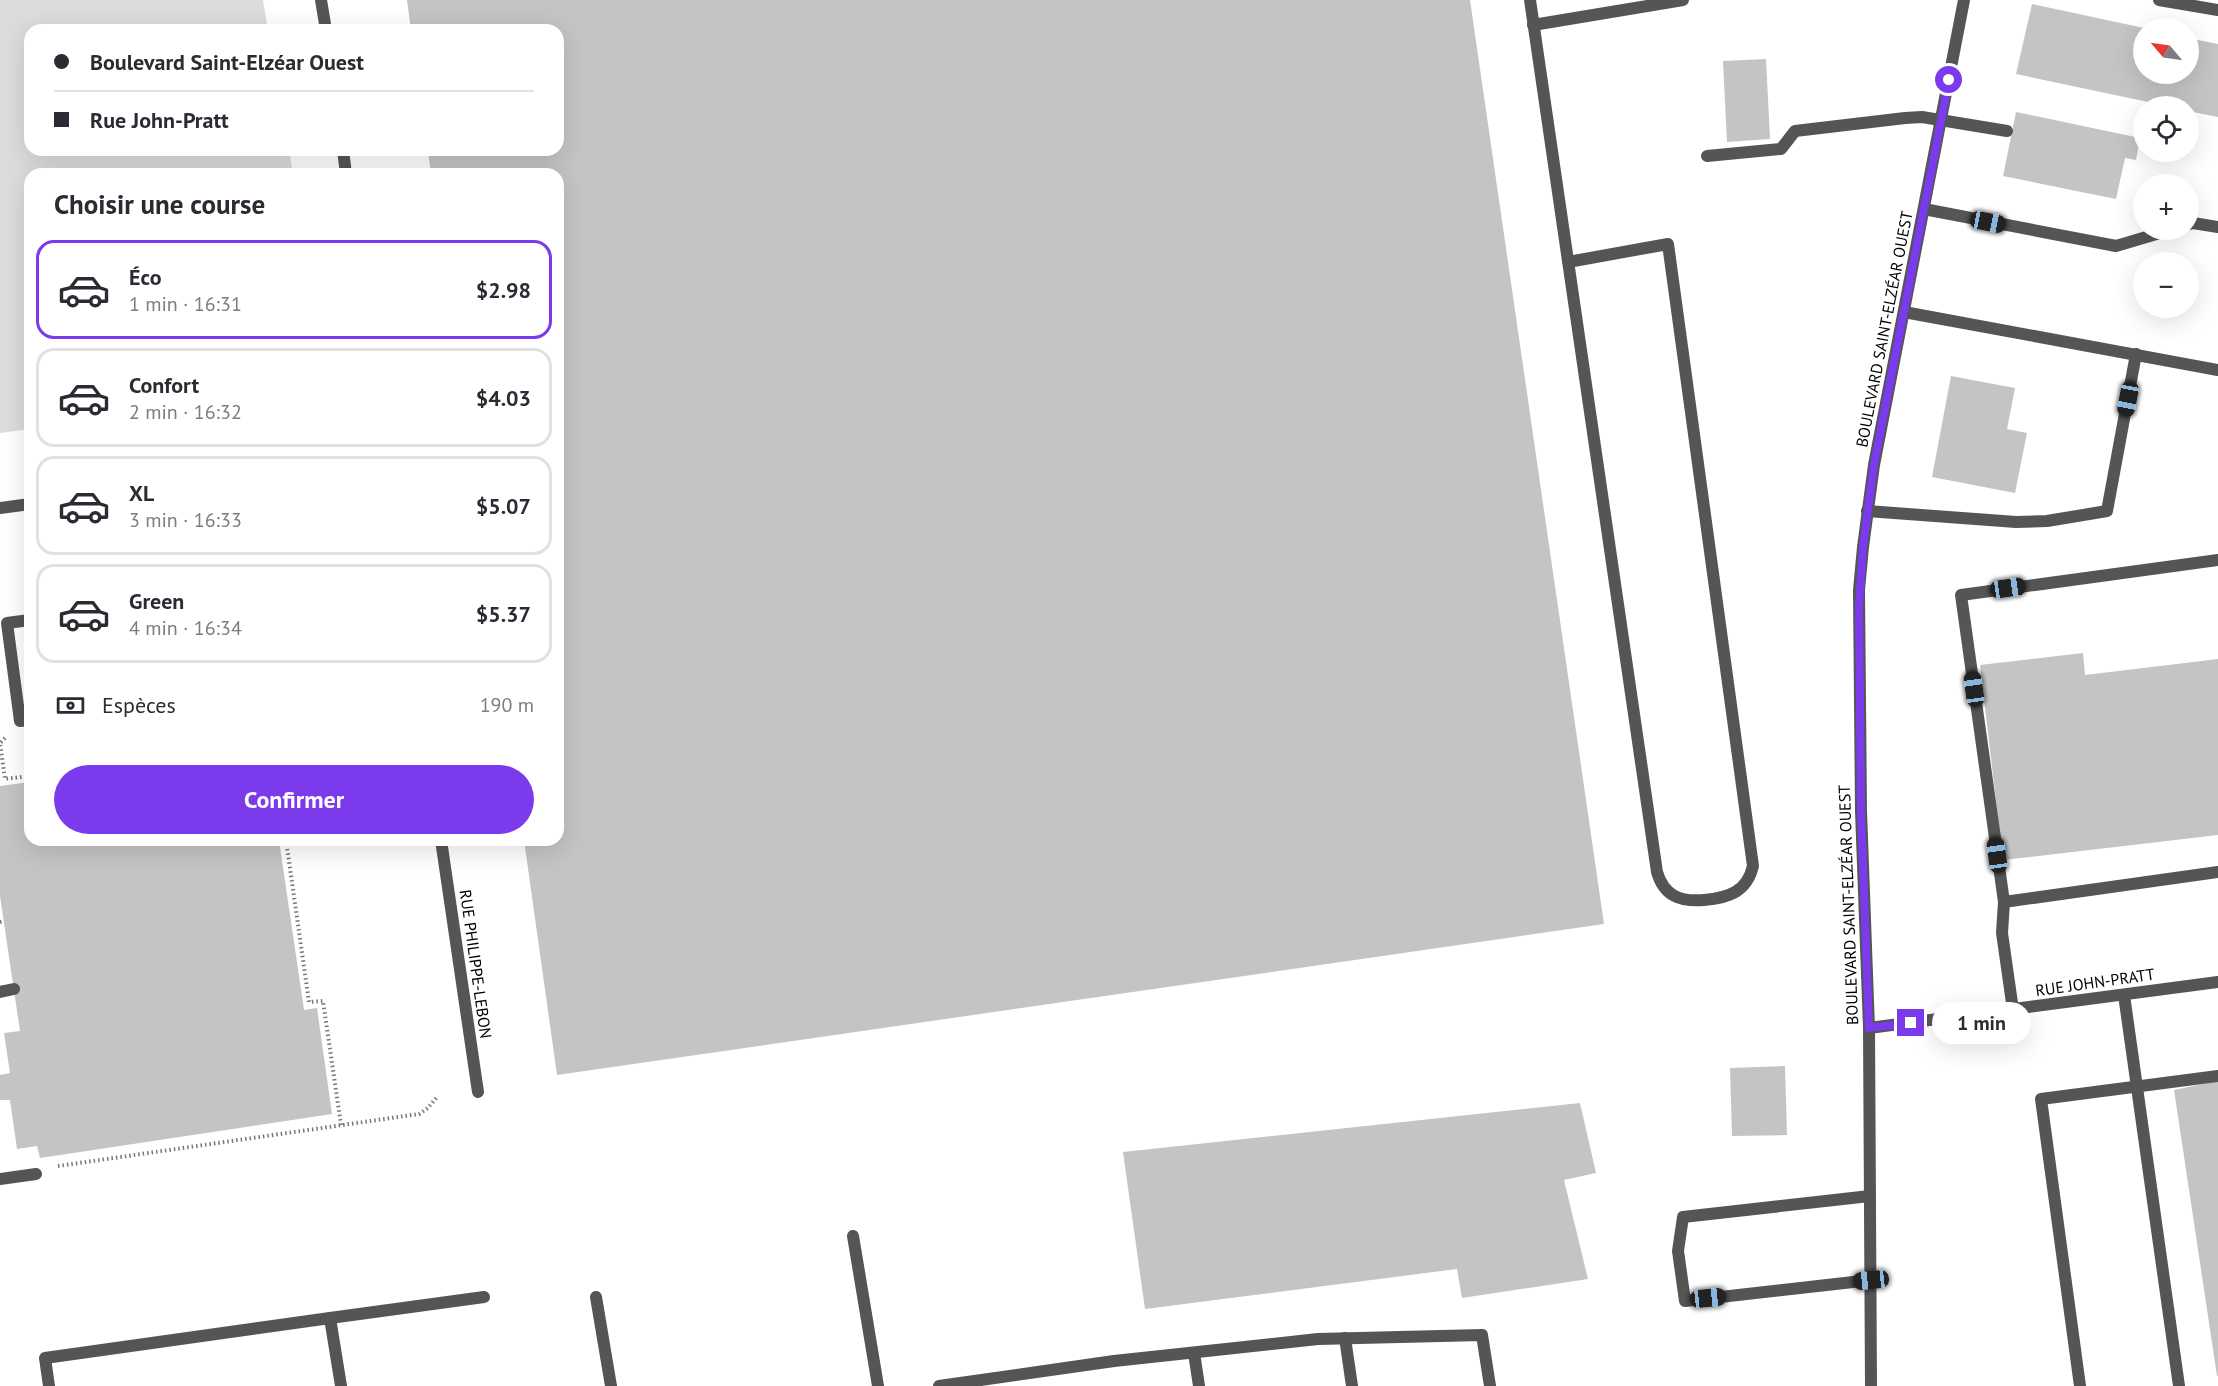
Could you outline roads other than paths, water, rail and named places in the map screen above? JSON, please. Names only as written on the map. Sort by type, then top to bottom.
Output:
[{"type":"street","points":[[321,0],[325,24]]},
{"type":"street","points":[[1530,0],[1533,25],[1657,872],[1663,887],[1677,898],[1691,900],[1727,897],[1741,889],[1747,882],[1753,866],[1668,244],[1568,262]]},
{"type":"street","points":[[1533,25],[1683,0]]},
{"type":"street","name":"BOULEVARD SAINT-ELZÉAR OUEST","points":[[1871,1386],[1869,1028],[1859,711],[1859,590],[1867,511],[1964,0]]},
{"type":"street","points":[[2159,0],[2218,10]]},
{"type":"street","points":[[1707,156],[1781,149],[1795,131],[1905,118],[1922,117],[2007,131]]},
{"type":"street","points":[[1924,209],[2116,246],[2136,240]]},
{"type":"street","points":[[2199,223],[2218,227]]},
{"type":"street","points":[[1904,312],[2218,369]]},
{"type":"street","points":[[1867,511],[2016,522],[2047,521],[2107,512],[2136,354]]},
{"type":"street","points":[[0,508],[24,505]]},
{"type":"street","points":[[2013,1010],[2002,933],[2004,902],[1961,595],[2218,560]]},
{"type":"street","points":[[24,621],[7,623],[20,721],[24,721]]},
{"type":"street","name":"RUE PHILIPPE-LEBON","points":[[442,846],[478,1092]]},
{"type":"street","points":[[2004,902],[2218,872]]},
{"type":"street","name":"RUE JOHN-PRATT","points":[[1869,1028],[2218,982]]},
{"type":"street","points":[[0,992],[14,989]]},
{"type":"street","points":[[2124,995],[2179,1386]]},
{"type":"street","points":[[2080,1386],[2041,1099],[2218,1076]]},
{"type":"street","points":[[0,1179],[36,1174]]},
{"type":"street","points":[[1870,1196],[1683,1217],[1678,1251],[1684,1301],[1871,1280]]},
{"type":"street","points":[[853,1236],[878,1386]]},
{"type":"street","points":[[49,1386],[45,1358],[484,1296]]},
{"type":"street","points":[[596,1297],[611,1386]]},
{"type":"street","points":[[330,1318],[341,1386]]},
{"type":"street","points":[[939,1386],[1114,1361],[1318,1339],[1482,1335],[1490,1386]]},
{"type":"street","points":[[1346,1338],[1352,1386]]},
{"type":"street","points":[[1194,1353],[1199,1386]]}]
